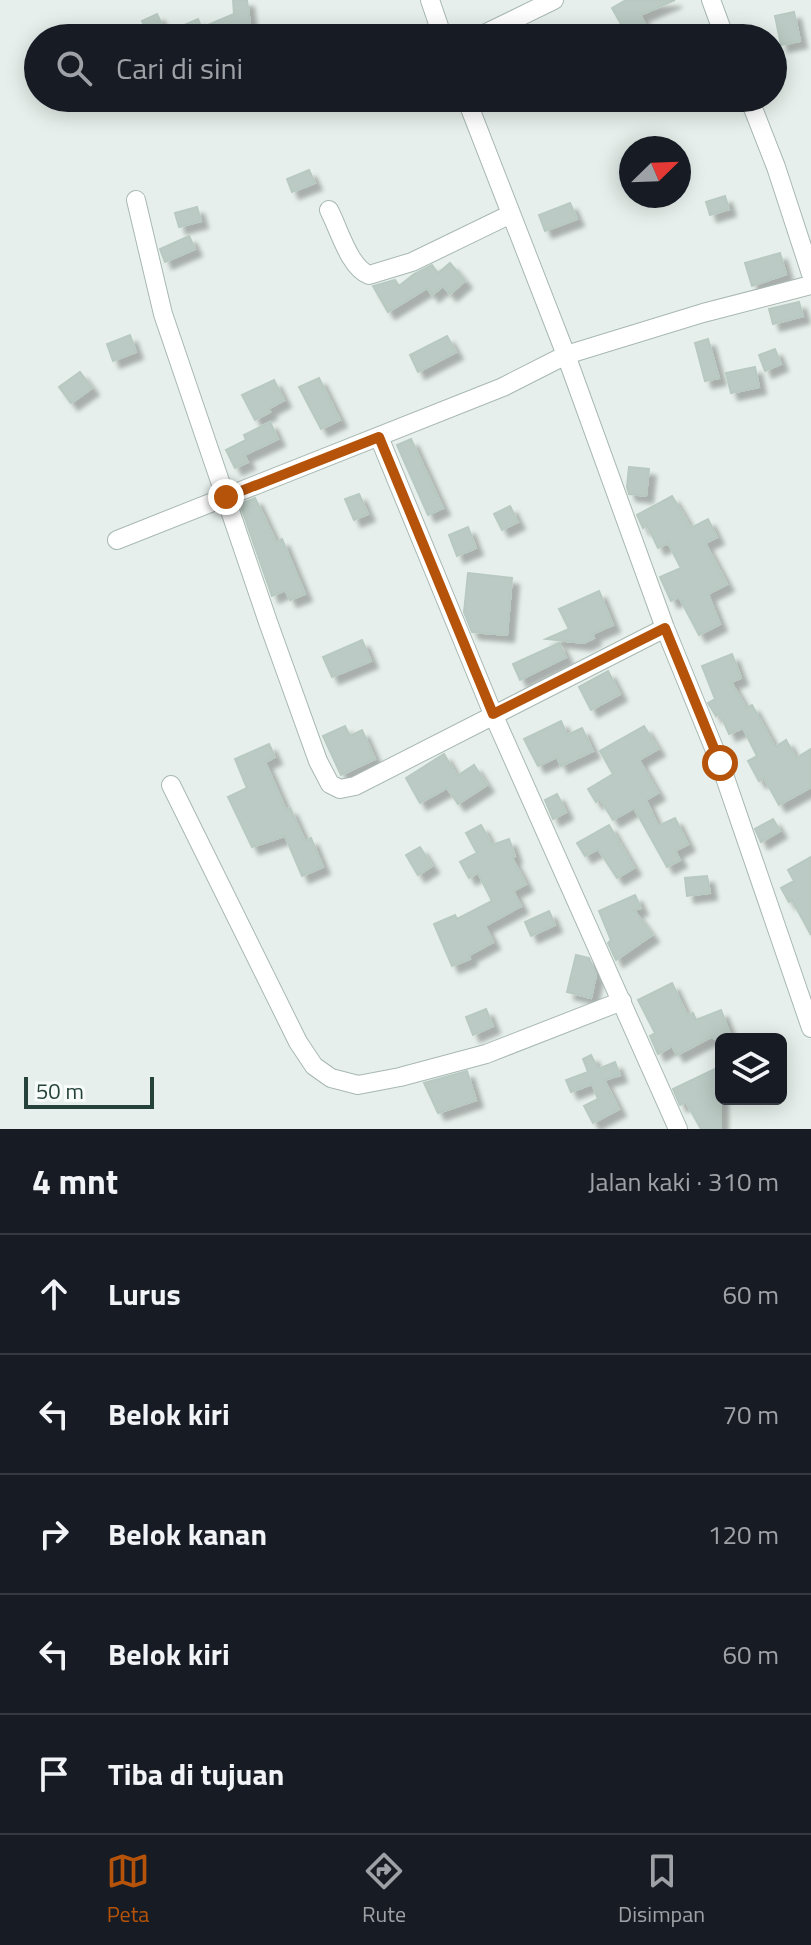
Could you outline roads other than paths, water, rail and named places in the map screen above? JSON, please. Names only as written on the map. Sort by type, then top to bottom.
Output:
[{"type":"street","points":[[430,0],[438,24]]},
{"type":"street","points":[[505,24],[554,0]]},
{"type":"street","points":[[711,0],[720,24]]},
{"type":"street","points":[[471,112],[566,355],[665,628],[720,763],[811,1028]]},
{"type":"street","points":[[754,112],[811,274]]},
{"type":"street","points":[[136,200],[163,314],[268,622],[318,761],[330,784],[340,789],[355,786],[665,628]]},
{"type":"street","points":[[329,210],[353,259],[362,273],[369,275],[384,273],[412,262],[511,214]]},
{"type":"street","points":[[117,540],[503,387],[566,355],[703,313],[811,285]]},
{"type":"street","points":[[379,437],[493,714],[678,1129]]},
{"type":"street","points":[[171,785],[298,1042],[314,1066],[331,1078],[358,1085],[400,1077],[486,1054],[622,1001]]}]
